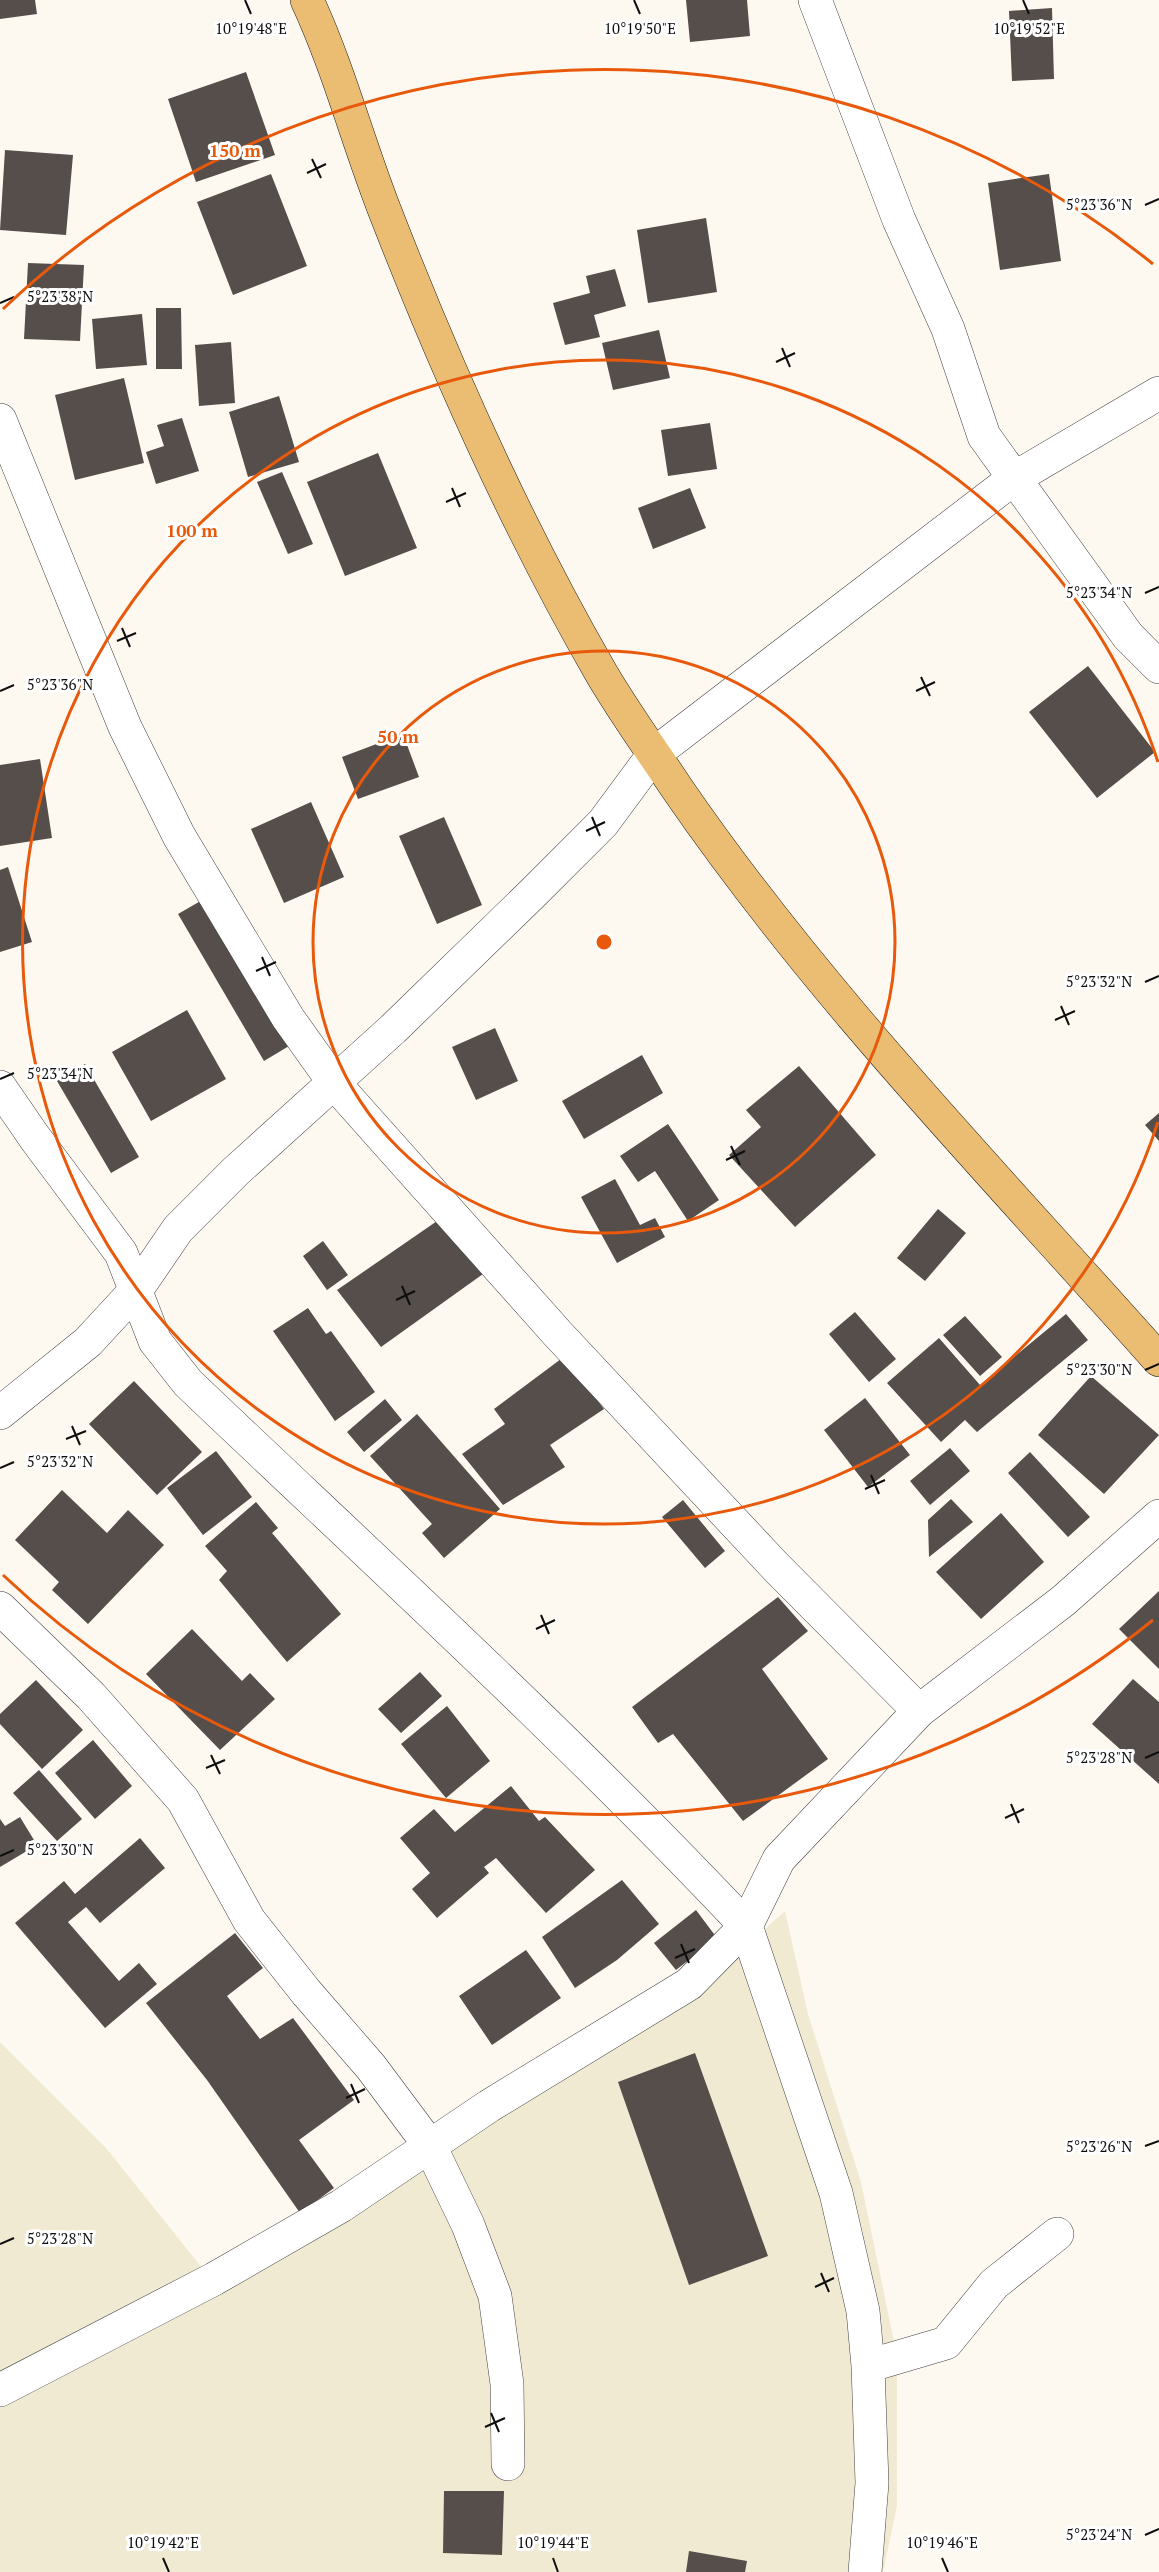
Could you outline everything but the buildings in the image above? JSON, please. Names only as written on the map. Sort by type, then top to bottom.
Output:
[{"type":"main road","points":[[307,0],[322,34],[385,213],[500,482],[602,675],[722,854],[809,965],[976,1160],[1159,1360]]},
{"type":"street","points":[[815,0],[899,220],[948,328],[984,436],[1128,636],[1159,667]]},
{"type":"street","points":[[0,1413],[88,1342],[137,1289],[178,1229],[236,1171],[334,1084],[603,823],[654,754],[1013,479],[1159,393]]},
{"type":"street","points":[[0,420],[125,727],[179,836],[288,1018],[334,1084],[589,1367],[775,1566],[919,1711]]},
{"type":"street","points":[[0,1087],[121,1253],[137,1289],[155,1341],[188,1383],[446,1626],[600,1776],[746,1926],[836,2193],[862,2312],[868,2366],[872,2483],[865,2572]]},
{"type":"street","points":[[0,2390],[214,2279],[341,2206],[489,2106],[689,1984],[746,1926],[779,1859],[919,1711],[1063,1601],[1159,1516]]},
{"type":"street","points":[[0,1608],[91,1696],[183,1800],[249,1920],[306,1992],[371,2067],[430,2146],[468,2225],[495,2296],[507,2384],[508,2464]]},
{"type":"street","points":[[868,2366],[946,2343],[994,2284],[1058,2234]]},
{"type":"shaded area","points":[[785,1911],[808,2014],[861,2182],[897,2356],[897,2506],[883,2572],[0,2572],[0,2042],[106,2148],[215,2284],[739,1952]]}]
